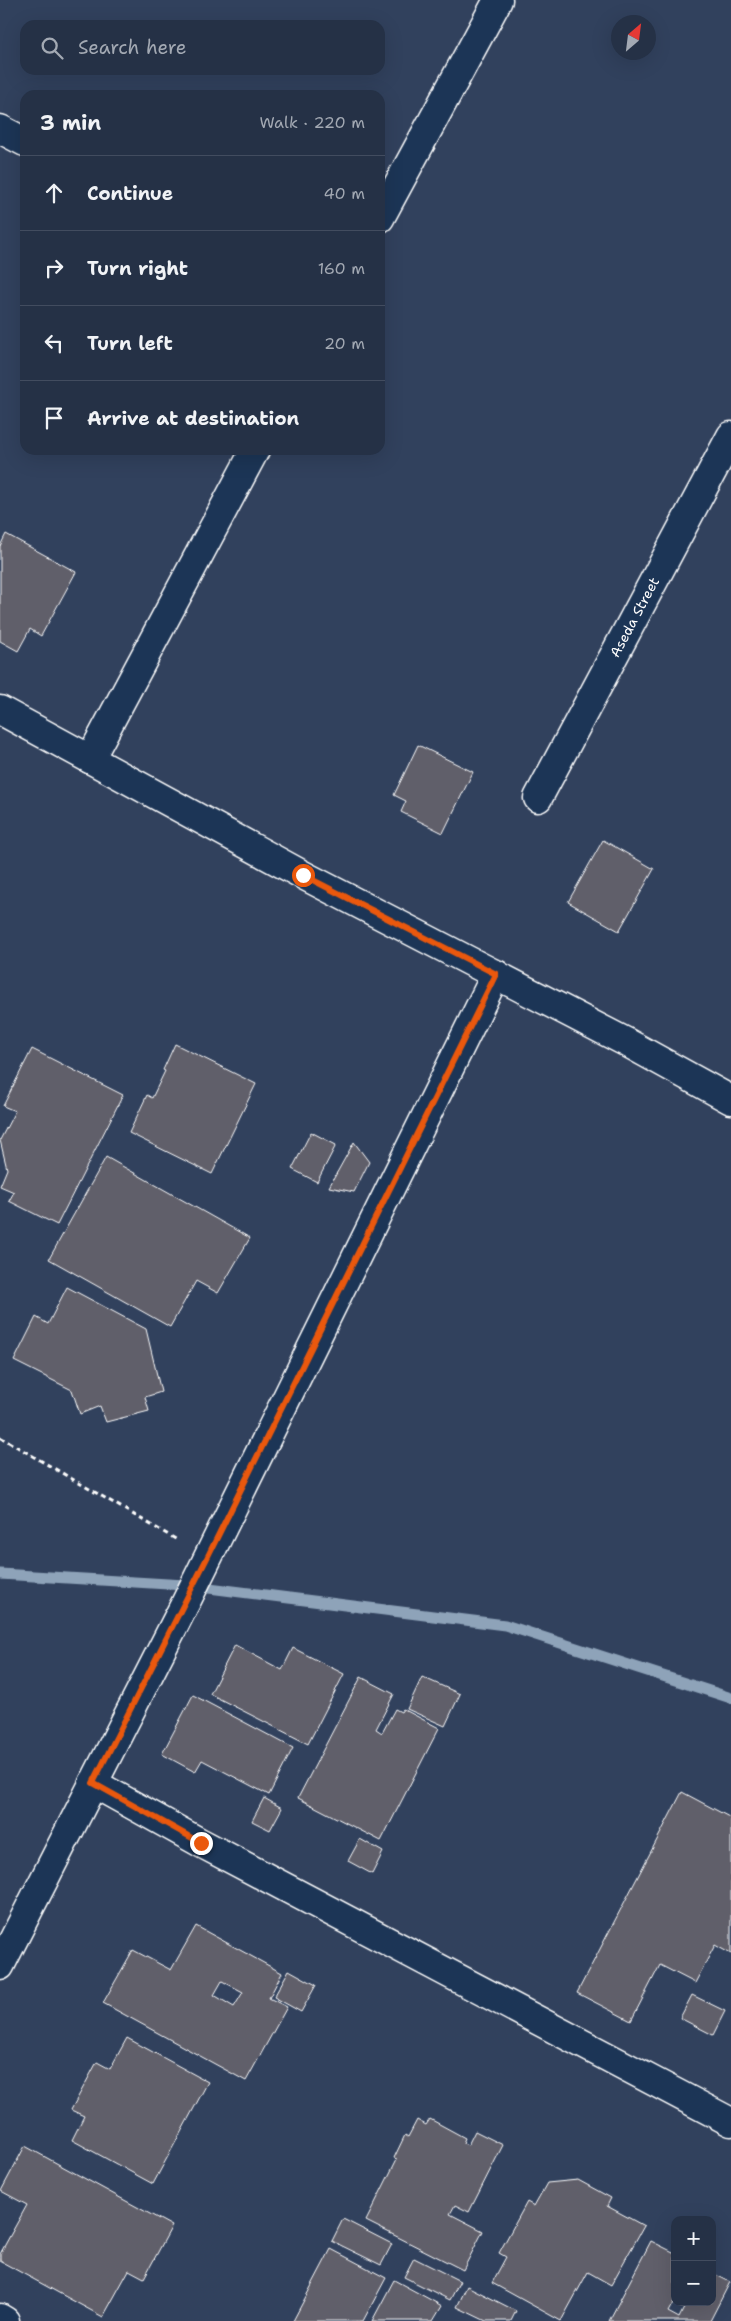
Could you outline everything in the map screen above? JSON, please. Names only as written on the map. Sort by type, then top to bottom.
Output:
[{"type":"street","points":[[385,209],[498,0]]},
{"type":"street","points":[[0,129],[20,139]]},
{"type":"street","name":"Aseda Street","points":[[538,798],[731,436]]},
{"type":"street","points":[[90,759],[252,455]]},
{"type":"street","points":[[0,710],[303,875],[496,974],[731,1100]]},
{"type":"street","points":[[0,1966],[186,1602],[496,974]]},
{"type":"street","points":[[93,1783],[218,1852],[731,2122]]},
{"type":"street","points":[[0,2318],[5,2321]]},
{"type":"path","points":[[0,1437],[207,1558]]},
{"type":"building","points":[[6,534],[76,572],[41,636],[30,629],[18,651],[0,641],[0,546]]},
{"type":"building","points":[[418,745],[473,772],[443,833],[401,812],[406,801],[394,795]]},
{"type":"building","points":[[603,840],[654,869],[619,931],[568,902]]},
{"type":"building","points":[[175,1044],[256,1084],[212,1174],[129,1133],[147,1095],[152,1098]]},
{"type":"building","points":[[32,1049],[123,1095],[57,1225],[9,1201],[14,1192],[0,1186],[7,1169],[0,1140],[15,1111],[3,1106]]},
{"type":"building","points":[[311,1132],[336,1145],[317,1182],[292,1169]]},
{"type":"building","points":[[354,1142],[369,1162],[354,1192],[329,1187]]},
{"type":"building","points":[[106,1157],[250,1238],[218,1293],[196,1281],[170,1327],[49,1259]]},
{"type":"building","points":[[67,1287],[146,1329],[161,1392],[145,1397],[149,1411],[106,1422],[100,1406],[80,1414],[72,1390],[14,1361],[36,1317],[48,1324]]},
{"type":"building","points":[[235,1645],[282,1670],[293,1648],[344,1674],[308,1744],[210,1694]]},
{"type":"building","points":[[361,1677],[394,1694],[376,1729],[382,1733],[395,1709],[401,1712],[403,1709],[439,1728],[381,1841],[298,1798]]},
{"type":"building","points":[[422,1677],[460,1694],[445,1726],[407,1709]]},
{"type":"building","points":[[193,1695],[293,1748],[269,1795],[202,1760],[195,1772],[162,1754]]},
{"type":"building","points":[[682,1792],[731,1818],[731,1954],[715,1945],[695,1983],[660,1965],[631,2021],[577,1993]]},
{"type":"building","points":[[264,1798],[282,1808],[270,1830],[252,1821]]},
{"type":"building","points":[[360,1839],[383,1852],[372,1874],[348,1861]]},
{"type":"building","points":[[196,1926],[282,1973],[269,1998],[287,2007],[246,2081],[103,2003],[133,1950],[171,1970]],"holes":[[[222,1981],[243,1992],[234,2007],[214,1995]]]},
{"type":"building","points":[[289,1970],[316,1985],[301,2012],[274,1997]]},
{"type":"building","points":[[692,1995],[725,2011],[713,2035],[680,2018]]},
{"type":"building","points":[[127,2038],[208,2082],[153,2184],[72,2140],[84,2116],[71,2110],[97,2062],[110,2069]]},
{"type":"building","points":[[430,2119],[465,2138],[463,2143],[468,2145],[475,2131],[503,2145],[469,2212],[455,2205],[450,2214],[483,2231],[463,2270],[366,2221],[397,2159],[394,2158],[405,2135],[408,2137],[417,2120],[426,2125]]},
{"type":"building","points":[[25,2146],[172,2226],[144,2278],[129,2270],[103,2317],[0,2261],[0,2254],[27,2205],[1,2191]]},
{"type":"building","points":[[578,2180],[611,2198],[607,2206],[644,2226],[611,2285],[588,2272],[561,2321],[492,2283],[506,2257],[499,2253],[527,2202],[534,2206],[547,2183]]},
{"type":"building","points":[[343,2219],[392,2244],[381,2265],[332,2241]]},
{"type":"building","points":[[651,2241],[671,2251],[671,2306],[668,2312],[679,2318],[685,2306],[716,2306],[716,2275],[730,2282],[710,2321],[609,2321]]},
{"type":"building","points":[[331,2249],[386,2278],[363,2321],[293,2321]]},
{"type":"building","points":[[414,2258],[460,2281],[450,2300],[404,2277]]},
{"type":"building","points":[[394,2280],[442,2306],[433,2321],[372,2321]]},
{"type":"building","points":[[467,2286],[516,2311],[511,2321],[486,2321],[457,2307]]},
{"type":"waterway","points":[[0,1574],[185,1585],[505,1625],[731,1698]]},
{"type":"route","points":[[201,1843],[93,1783],[186,1602],[454,1054],[496,974],[303,875]]}]
